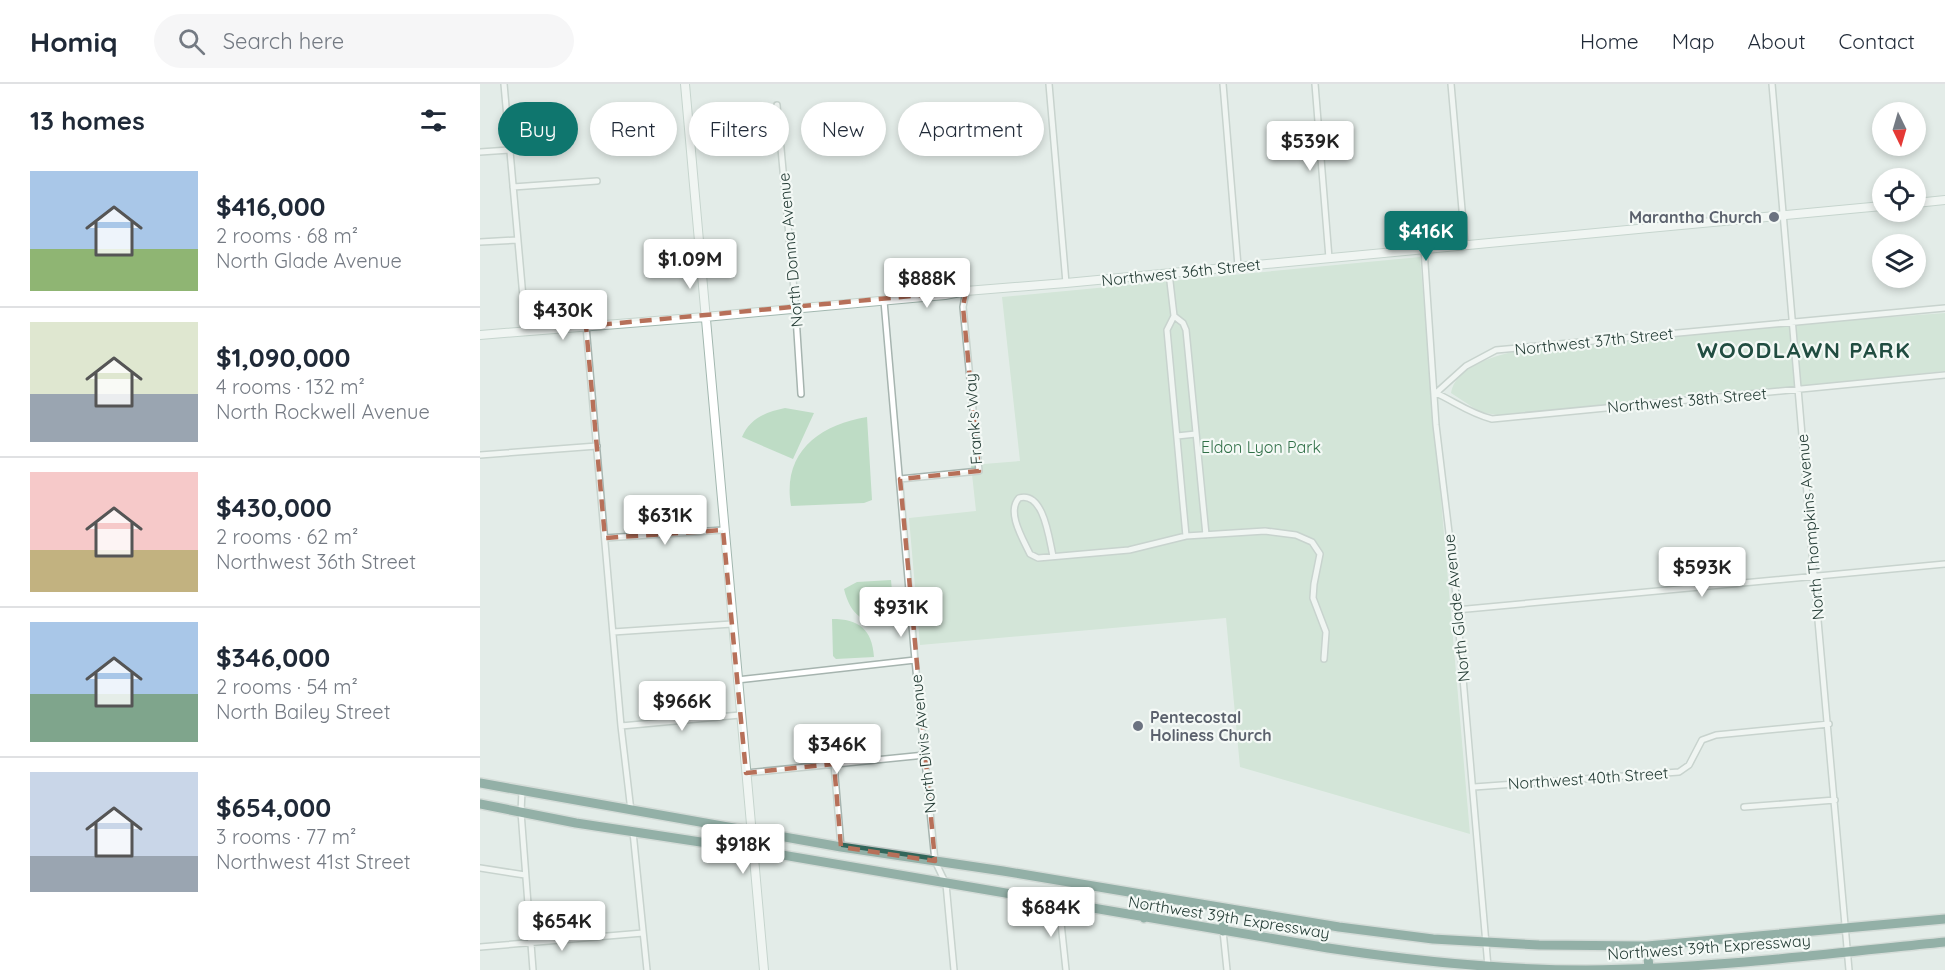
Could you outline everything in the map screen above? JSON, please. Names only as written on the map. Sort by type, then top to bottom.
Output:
[{"type":"highway","name":"Northwest 39th Expressway","points":[[480,783],[841,847],[1389,934],[1487,943],[1603,947],[1647,946],[1945,919]]},
{"type":"highway","name":"Northwest 39th Expressway","points":[[480,804],[633,832],[753,850],[1223,931],[1381,956],[1488,967],[1576,970],[1727,964],[1945,942]]},
{"type":"highway","points":[[1144,918],[1149,895]]},
{"type":"highway","points":[[1223,931],[1225,908]]},
{"type":"highway","points":[[1647,946],[1649,968]]},
{"type":"street","points":[[504,84],[505,102]]},
{"type":"street","points":[[685,84],[764,970]]},
{"type":"street","points":[[1049,84],[1066,283]]},
{"type":"street","points":[[1223,84],[1238,266]]},
{"type":"street","points":[[1315,84],[1329,258]]},
{"type":"street","points":[[1451,84],[1465,244]]},
{"type":"street","name":"North Thompkins Avenue","points":[[1772,84],[1849,970]]},
{"type":"street","points":[[480,152],[498,151]]},
{"type":"street","points":[[510,156],[526,331]]},
{"type":"street","name":"North Donna Avenue","points":[[782,156],[801,394]]},
{"type":"street","points":[[513,187],[597,181]]},
{"type":"street","points":[[1926,202],[1945,200]]},
{"type":"street","name":"Northwest 36th Street","points":[[480,335],[884,301],[966,291],[1872,207]]},
{"type":"street","points":[[480,242],[517,240]]},
{"type":"street","name":"North Glade Avenue","points":[[1424,249],[1436,393],[1436,426],[1474,787],[1488,967]]},
{"type":"street","points":[[1169,273],[1174,316],[1167,330],[1186,536]]},
{"type":"street","name":"Frank's Way","points":[[900,478],[979,471],[963,306],[966,291]]},
{"type":"street","name":"North Divis Avenue","points":[[884,301],[935,861],[946,884],[954,970]]},
{"type":"street","name":"Northwest 37th Street","points":[[1436,393],[1466,366],[1496,350],[1945,308]]},
{"type":"street","points":[[1174,316],[1183,323],[1186,330],[1206,535]]},
{"type":"street","points":[[586,326],[621,726],[631,811]]},
{"type":"street","name":"Northwest 38th Street","points":[[1436,393],[1476,415],[1492,419],[1945,375]]},
{"type":"street","points":[[1177,436],[1196,434]]},
{"type":"street","points":[[480,454],[597,446]]},
{"type":"street","points":[[1053,556],[1039,507],[1033,499],[1026,496],[1019,498],[1015,503],[1014,512],[1030,554],[1038,558],[1129,550],[1186,536],[1265,531],[1296,535],[1312,542],[1320,554],[1313,598],[1326,632],[1324,659]]},
{"type":"street","points":[[605,538],[723,530]]},
{"type":"street","points":[[1456,610],[1945,564]]},
{"type":"street","points":[[613,632],[732,624]]},
{"type":"street","points":[[737,680],[915,660]]},
{"type":"street","points":[[621,726],[740,715]]},
{"type":"street","name":"Northwest 40th Street","points":[[1474,787],[1679,772],[1689,765],[1702,740],[1716,735],[1829,724]]},
{"type":"street","points":[[746,773],[925,755]]},
{"type":"street","points":[[834,764],[841,847]]},
{"type":"street","points":[[522,791],[520,812],[533,970]]},
{"type":"street","points":[[1744,807],[1836,800]]},
{"type":"street","points":[[633,832],[647,970]]},
{"type":"street","points":[[480,868],[525,875]]},
{"type":"street","points":[[1059,904],[1066,970]]},
{"type":"street","points":[[1223,931],[1227,970]]},
{"type":"street","points":[[480,947],[643,933]]},
{"type":"highlighted area","points":[[966,291],[963,307],[979,471],[900,479],[935,861],[841,847],[834,764],[746,773],[723,530],[605,538],[586,326]]},
{"type":"green space","name":"Eldon Lyon Park","points":[[1420,257],[1470,834],[1240,767],[1226,618],[920,645],[909,518],[976,511],[971,465],[1020,461],[1002,297]]},
{"type":"green space","points":[[1945,313],[1945,371],[1801,387],[1704,393],[1503,416],[1480,412],[1451,393],[1454,384],[1467,370],[1494,357],[1512,352],[1796,324]]},
{"type":"green space","points":[[785,408],[814,413],[793,459],[742,437],[749,425],[759,417]]},
{"type":"green space","points":[[867,417],[872,500],[864,503],[791,506],[792,471],[807,445],[833,427]]},
{"type":"green space","points":[[891,580],[895,624],[876,623],[861,618],[851,607],[844,589],[857,582]]},
{"type":"green space","points":[[832,619],[850,621],[862,628],[870,639],[874,657],[836,659],[833,656]]},
{"type":"place","name":"Marantha Church","points":[[1774,217]]},
{"type":"place","name":"Pentecostal Holiness Church","points":[[1138,726]]},
{"type":"district","name":"WOODLAWN PARK","points":[[1804,350]]}]
